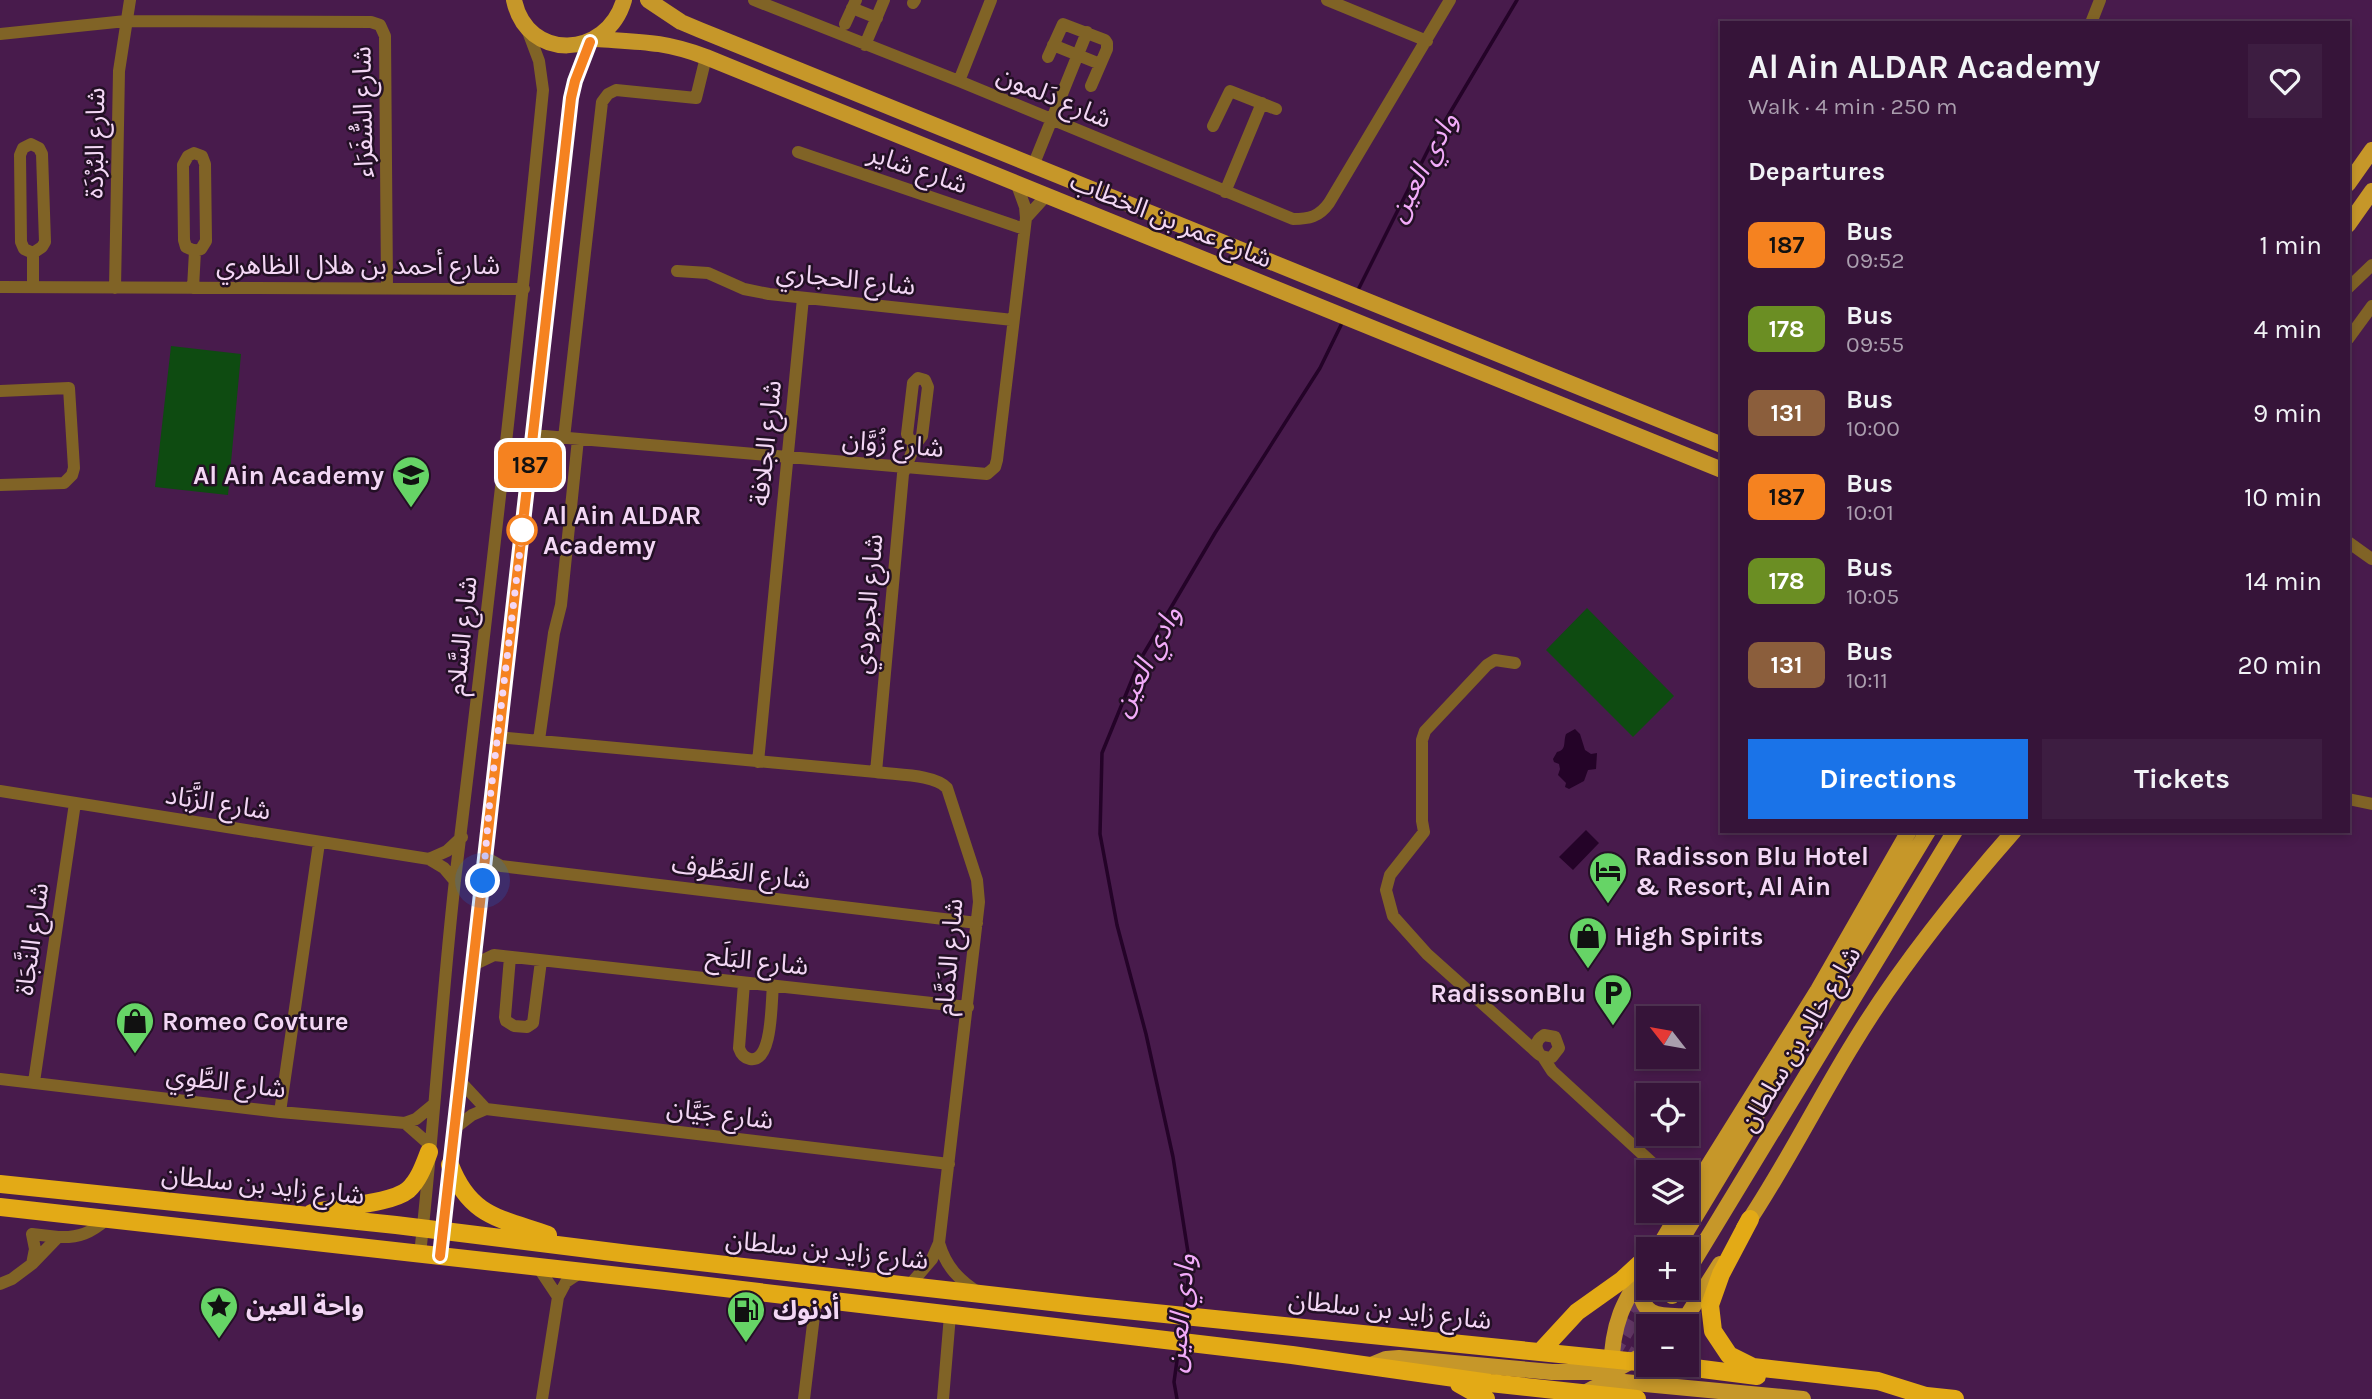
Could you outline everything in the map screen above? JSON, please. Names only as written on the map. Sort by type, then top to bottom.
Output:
[{"type":"highway","points":[[302,1216],[334,1207],[395,1198],[414,1183],[430,1148]]},
{"type":"highway","points":[[450,1165],[462,1191],[473,1204],[494,1216],[570,1245]]},
{"type":"highway","name":"شارع زايد بن سلطان","points":[[0,1184],[423,1228],[1086,1306],[1541,1351],[1613,1381],[1637,1399]]},
{"type":"highway","name":"شارع زايد بن سلطان","points":[[0,1207],[816,1298],[1292,1355],[1582,1396],[1613,1381],[1636,1364]]},
{"type":"highway","points":[[1750,1219],[1721,1274],[1710,1305],[1713,1331],[1729,1356],[1753,1367],[1878,1381],[1926,1396]]},
{"type":"highway","points":[[1541,1351],[1577,1312],[1636,1269]]},
{"type":"highway","points":[[1699,1368],[1955,1399]]},
{"type":"highway","points":[[1447,1377],[1486,1399]]},
{"type":"main road","points":[[593,40],[610,28],[620,13],[624,0]]},
{"type":"main road","name":"شارع عمر بن الخطاب","points":[[648,0],[691,26],[1720,444]]},
{"type":"main road","points":[[514,1],[525,25]]},
{"type":"main road","name":"شارع عمر بن الخطاب","points":[[525,25],[548,42],[576,46],[593,40],[649,41],[682,48],[1720,469]]},
{"type":"main road","points":[[2350,181],[2372,150]]},
{"type":"main road","points":[[2350,222],[2372,191]]},
{"type":"main road","points":[[1699,1180],[1830,970],[1908,833]]},
{"type":"main road","name":"شارع خالِد بن سلطان","points":[[1667,1237],[1927,833]]},
{"type":"main road","name":"شارع خالِد بن سلطان","points":[[1699,1252],[1954,833]]},
{"type":"main road","points":[[1687,1314],[1750,1219],[1875,1010],[1950,908],[2012,833]]},
{"type":"main road","points":[[1613,1381],[1614,1332],[1618,1318],[1636,1284]]},
{"type":"main road","points":[[1642,1300],[1653,1314]]},
{"type":"main road","points":[[1368,1366],[1386,1359],[1399,1358],[1802,1399]]},
{"type":"street","name":"شارع البُرْدَة","points":[[115,288],[119,71],[130,0]]},
{"type":"street","points":[[865,45],[884,0]]},
{"type":"street","points":[[959,81],[991,0]]},
{"type":"street","points":[[1327,0],[1427,41]]},
{"type":"street","name":"شارع دَلمون","points":[[757,1],[1293,219],[1314,217],[1322,213],[1450,0]]},
{"type":"street","points":[[2092,21],[2100,0]]},
{"type":"street","points":[[845,24],[854,4],[877,18]]},
{"type":"street","name":"شارع السُّفَرَاء","points":[[0,34],[126,20],[371,22],[380,25],[385,36],[387,288]]},
{"type":"street","points":[[1091,86],[1107,49],[1107,43],[1087,32],[1063,24],[1050,51],[1077,55],[1100,64]]},
{"type":"street","name":"شارع السَّلام","points":[[420,1254],[455,881],[524,289],[543,90],[539,61],[525,25]]},
{"type":"street","points":[[1033,166],[1087,32]]},
{"type":"street","name":"شارع السَّلام","points":[[440,1256],[571,98],[575,81],[593,40]]},
{"type":"street","points":[[564,438],[602,102],[608,94],[616,90],[696,98],[706,57]]},
{"type":"street","points":[[1213,126],[1230,91],[1276,109]]},
{"type":"street","points":[[1225,192],[1262,103]]},
{"type":"street","points":[[31,144],[39,148],[42,155],[45,242],[33,253],[24,248],[21,242],[20,155],[23,148],[31,144]]},
{"type":"street","name":"شارع شاير","points":[[798,152],[1025,224]]},
{"type":"street","name":"شارع أحمد بن هلال الظاهري","points":[[194,153],[202,156],[205,163],[206,241],[201,249],[195,251],[186,247],[184,240],[183,165],[188,156],[194,153]]},
{"type":"street","name":"شارع زُوَّان","points":[[534,435],[980,475],[991,472],[998,460],[1025,224],[1025,206],[1017,185]]},
{"type":"street","points":[[1025,224],[1046,196]]},
{"type":"street","name":"شارع أحمد بن هلال الظاهري","points":[[193,288],[195,251]]},
{"type":"street","points":[[33,253],[33,287]]},
{"type":"street","points":[[2350,286],[2372,265]]},
{"type":"street","name":"شارع الحجاري","points":[[677,271],[708,273],[754,292],[1013,320]]},
{"type":"street","name":"شارع أحمد بن هلال الظاهري","points":[[0,287],[524,289]]},
{"type":"street","name":"شارع الجلافة","points":[[758,762],[803,298]]},
{"type":"street","points":[[2350,337],[2372,306]]},
{"type":"street","points":[[0,391],[69,388],[74,468],[72,475],[64,483],[0,485]]},
{"type":"street","points":[[539,740],[554,633],[561,605],[578,439]]},
{"type":"street","name":"شارع الجرودي","points":[[876,772],[904,467],[911,456],[914,442]]},
{"type":"street","points":[[2350,543],[2372,559]]},
{"type":"street","points":[[1515,663],[1495,660],[1487,665],[1424,730],[1424,832],[1391,875],[1386,890],[1388,905],[1399,925],[1427,954],[1517,1034],[1546,1055]]},
{"type":"street","name":"شارع الدَمَّام","points":[[498,737],[876,772],[933,779],[947,789],[977,880],[979,902],[939,1244],[927,1266],[909,1286]]},
{"type":"street","name":"شارع الزَّبَاد","points":[[0,791],[429,859]]},
{"type":"street","points":[[2350,799],[2372,804]]},
{"type":"street","name":"شارع النَّجَاة","points":[[34,1082],[75,803]]},
{"type":"street","points":[[429,859],[447,851],[462,837]]},
{"type":"street","points":[[280,1112],[319,842]]},
{"type":"street","name":"شارع العَطُوف","points":[[485,857],[501,866],[977,923]]},
{"type":"street","points":[[429,859],[444,868],[455,881]]},
{"type":"street","points":[[483,881],[501,866]]},
{"type":"street","points":[[472,965],[494,955],[475,937]]},
{"type":"street","name":"شارع البَلَح","points":[[494,955],[968,1007]]},
{"type":"street","points":[[510,957],[505,1017],[506,1021],[514,1026],[527,1027],[533,1023],[541,961]]},
{"type":"street","points":[[744,983],[739,1048],[741,1054],[751,1060],[757,1059],[766,1051],[773,986]]},
{"type":"street","points":[[1517,1034],[1552,1035],[1559,1048],[1546,1055]]},
{"type":"street","points":[[1544,1035],[1536,1044],[1546,1055],[1552,1071],[1649,1160]]},
{"type":"street","name":"شارع الطَّوِي","points":[[0,1079],[280,1112],[405,1123]]},
{"type":"street","points":[[455,1128],[486,1109],[459,1080]]},
{"type":"street","points":[[430,1148],[405,1123],[416,1119],[433,1105]]},
{"type":"street","name":"شارع جَيَّان","points":[[486,1109],[948,1164]]},
{"type":"street","points":[[1699,1172],[1706,1169]]},
{"type":"street","points":[[32,1264],[35,1249],[32,1234],[71,1238],[85,1235],[107,1219]]},
{"type":"street","points":[[0,1284],[32,1264],[58,1237]]},
{"type":"street","points":[[939,1244],[947,1265],[956,1276],[980,1294]]},
{"type":"street","points":[[538,1267],[558,1297]]},
{"type":"street","points":[[542,1399],[558,1297],[566,1282],[581,1272]]},
{"type":"street","points":[[804,1399],[816,1298]]},
{"type":"street","points":[[943,1399],[950,1315]]},
{"type":"green space","points":[[171,346],[241,354],[228,495],[155,487]]},
{"type":"green space","points":[[1587,608],[1674,696],[1633,737],[1546,650]]},
{"type":"shaded area","points":[[1575,729],[1580,734],[1585,750],[1591,754],[1597,753],[1596,769],[1588,770],[1584,781],[1569,789],[1558,775],[1559,764],[1553,759],[1563,748],[1566,734]]},
{"type":"shaded area","points":[[1586,830],[1599,843],[1573,870],[1559,857]]},
{"type":"waterway","name":"وادي العين","points":[[1357,292],[1429,148],[1517,0]]},
{"type":"waterway","name":"وادي العين","points":[[1184,1311],[1190,1265],[1173,1157],[1146,1034],[1117,925],[1100,834],[1102,753],[1140,660],[1215,533],[1320,368],[1343,321]]},
{"type":"waterway","name":"وادي العين","points":[[1177,1399],[1174,1382],[1179,1346]]},
{"type":"tunnel","points":[[1611,1355],[1645,1300]]},
{"type":"tunnel","points":[[1630,1364],[1636,1354]]},
{"type":"bus line","name":"187","points":[[440,1256],[571,98],[590,42]]},
{"type":"place","name":"Al Ain Academy","points":[[411,509]]},
{"type":"place","name":"Al Ain ALDAR Academy","points":[[522,530]]},
{"type":"place","name":"Radisson Blu Hotel & Resort, Al Ain","points":[[1608,905]]},
{"type":"place","name":"High Spirits","points":[[1588,970]]},
{"type":"place","name":"RadissonBlu","points":[[1613,1027]]},
{"type":"place","name":"Romeo Covture","points":[[135,1055]]},
{"type":"place","name":"واحة العين","points":[[219,1340]]},
{"type":"place","name":"أدنوك","points":[[746,1344]]},
{"type":"route","points":[[483,881],[490,799],[524,517],[522,530]]}]
